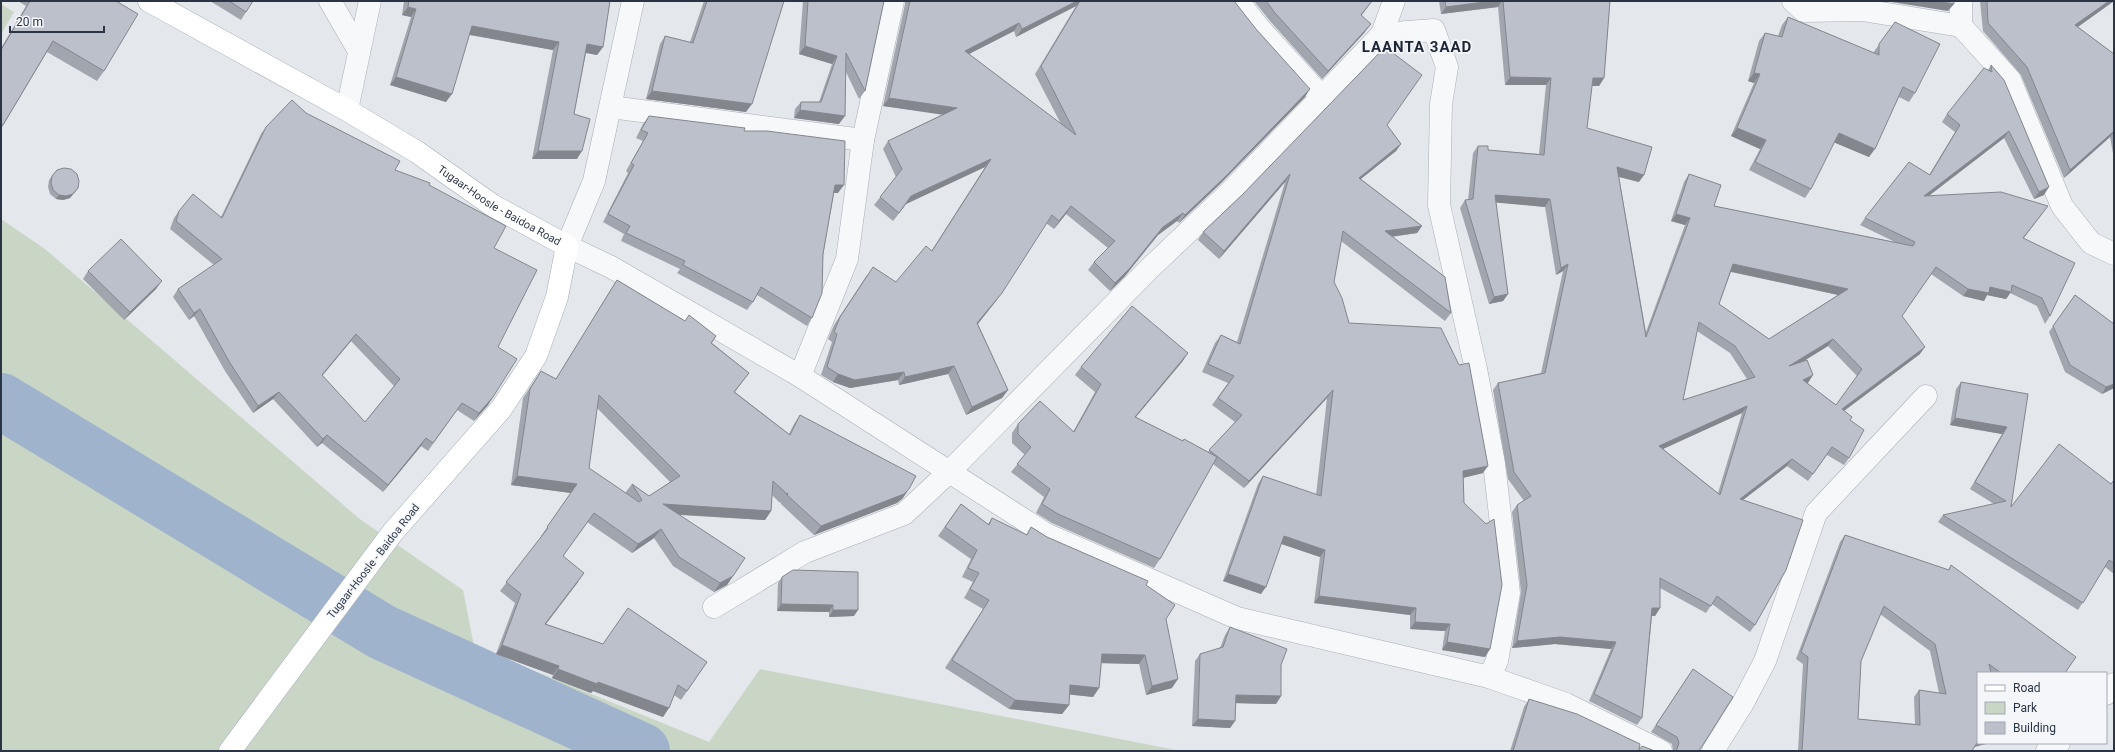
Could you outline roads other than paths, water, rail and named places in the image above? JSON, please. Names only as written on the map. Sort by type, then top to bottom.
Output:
[{"type":"main road","name":"Tugaar-Hoosle - Baidoa Road","points":[[149,1],[346,110],[417,152],[492,205],[567,246],[558,297],[536,356],[501,409],[393,532],[230,751]]},
{"type":"street","points":[[330,1],[359,51]]},
{"type":"street","points":[[346,110],[370,1]]},
{"type":"street","points":[[633,1],[594,181],[567,246],[611,267],[800,376],[1046,534],[1237,618],[1489,677],[1566,704],[1661,751]]},
{"type":"street","points":[[800,376],[847,259],[863,140],[893,1]]},
{"type":"street","points":[[1238,1],[1260,29],[1322,97]]},
{"type":"street","points":[[714,607],[805,552],[904,514],[949,472],[1150,268],[1229,193],[1322,97],[1382,34],[1394,1]]},
{"type":"street","points":[[1793,1],[1804,11],[1862,10],[1961,26],[2010,80],[2062,206],[2091,243],[2114,254]]},
{"type":"street","points":[[1961,1],[1961,26]]},
{"type":"street","points":[[1382,34],[1434,30],[1446,67],[1441,104],[1439,205],[1476,369],[1494,463],[1510,593],[1497,661],[1489,677]]},
{"type":"street","points":[[611,107],[863,140]]},
{"type":"street","points":[[1713,751],[1743,703],[1765,661],[1816,512],[1926,396]]},
{"type":"street","points":[[2107,693],[2114,684]]},
{"type":"street","points":[[2047,751],[2058,744]]},
{"type":"waterway","points":[[1,401],[382,632],[642,751]]},
{"type":"district","name":"LAANTA 3AAD","points":[[1417,47]]}]
